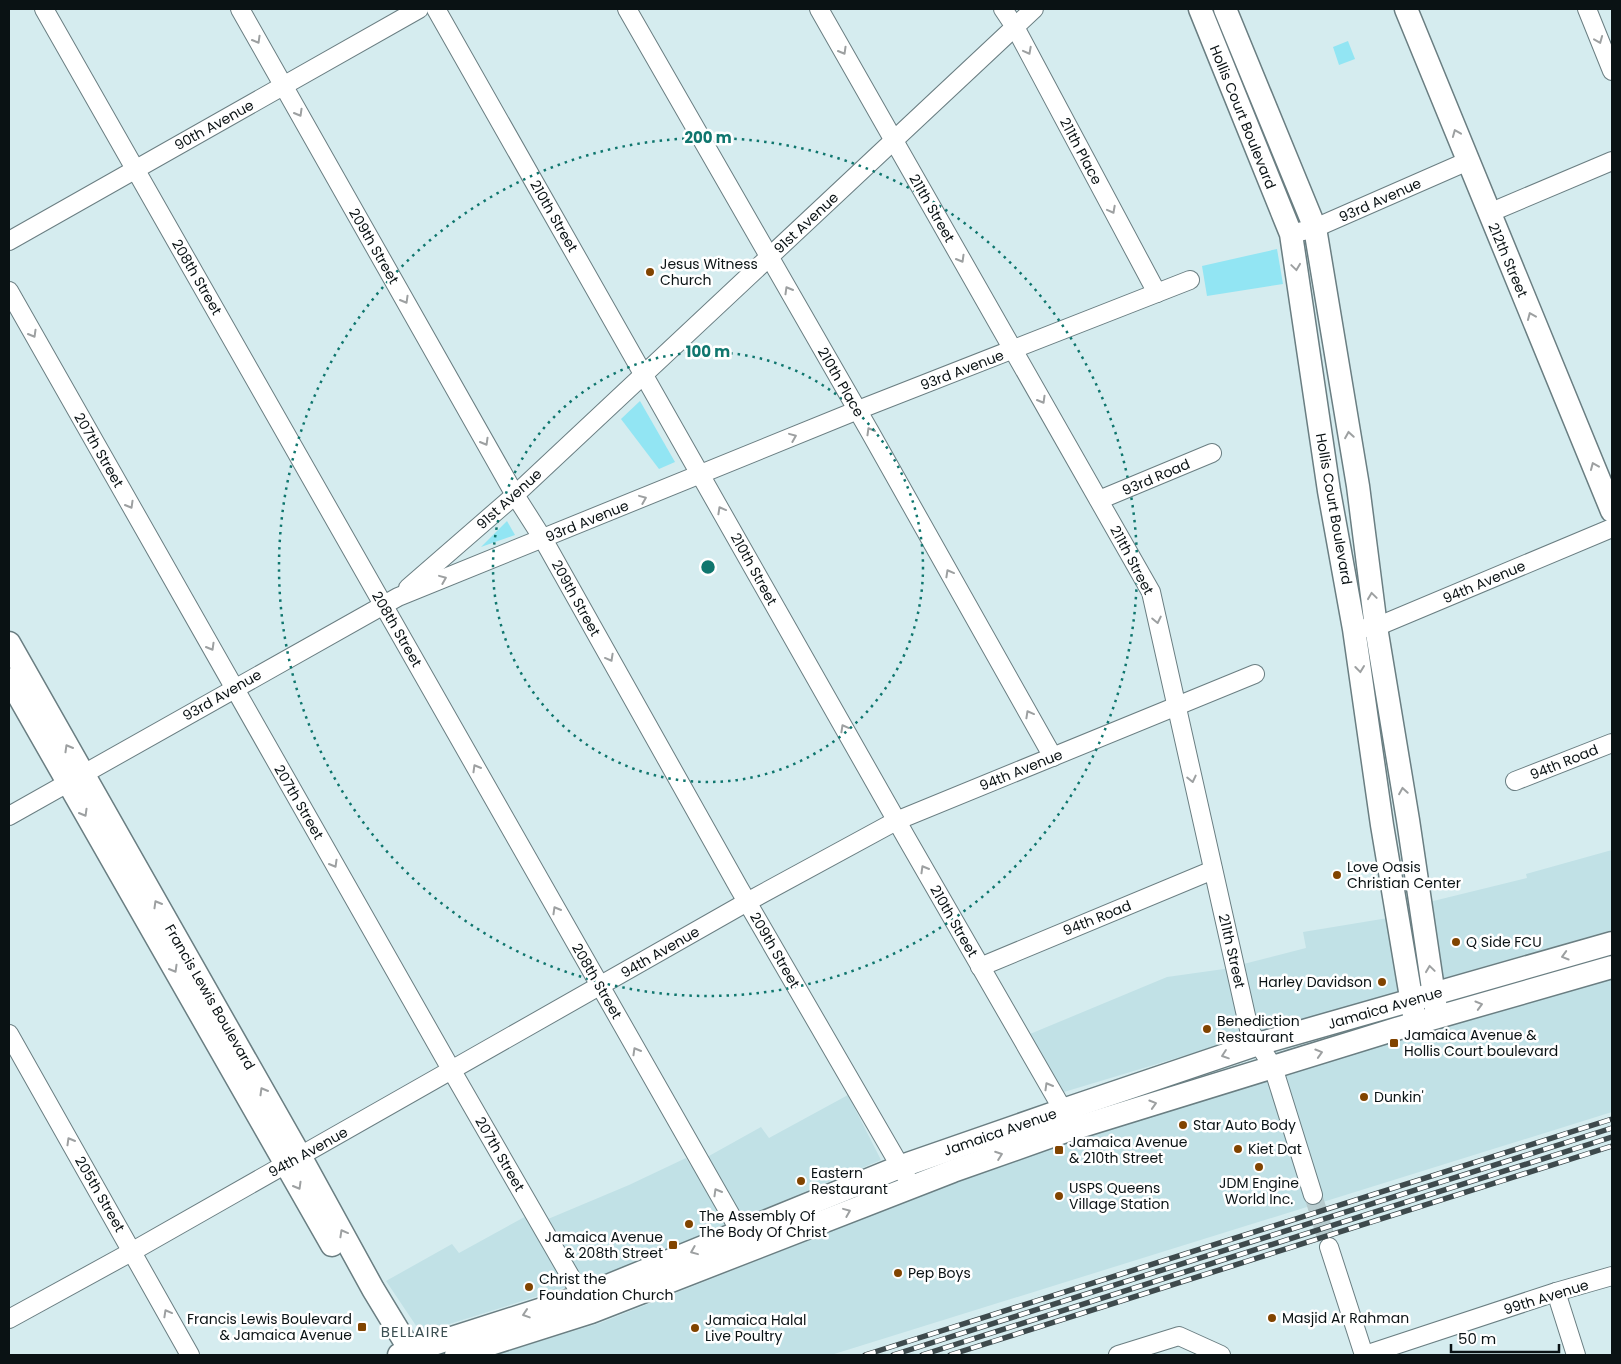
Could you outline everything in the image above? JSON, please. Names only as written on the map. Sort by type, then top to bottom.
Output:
[{"type":"main road","name":"Hollis Court Boulevard","points":[[1200,9],[1291,234],[1329,490],[1354,629],[1382,825],[1415,1024]]},
{"type":"main road","name":"Hollis Court Boulevard","points":[[1225,9],[1315,228],[1358,486],[1376,627],[1408,820],[1437,1017]]},
{"type":"main road","name":"212th Street","points":[[1406,9],[1488,213],[1612,511]]},
{"type":"main road","points":[[1244,119],[1266,109]]},
{"type":"main road","points":[[1310,360],[1336,353]]},
{"type":"main road","points":[[1329,490],[1358,486]]},
{"type":"main road","name":"Francis Lewis Boulevard","points":[[9,643],[75,779]]},
{"type":"main road","name":"Francis Lewis Boulevard","points":[[9,679],[75,779],[293,1160],[359,1291],[407,1354]]},
{"type":"main road","points":[[1367,725],[1392,720]]},
{"type":"main road","points":[[1382,825],[1408,820]]},
{"type":"main road","name":"Jamaica Avenue","points":[[456,1355],[745,1241],[911,1187],[1066,1120],[1258,1044],[1612,943]]},
{"type":"main road","name":"Jamaica Avenue","points":[[745,1241],[902,1166],[1066,1120],[1273,1067],[1437,1017],[1612,967]]},
{"type":"main road","name":"Jamaica Avenue","points":[[407,1354],[587,1304]]},
{"type":"street","name":"208th Street","points":[[44,9],[135,169],[390,600],[599,986],[745,1241]]},
{"type":"street","name":"209th Street","points":[[240,9],[515,495],[543,539],[747,902],[902,1166],[911,1187]]},
{"type":"street","name":"90th Avenue","points":[[9,241],[418,9]]},
{"type":"street","name":"210th Street","points":[[436,9],[1066,1120]]},
{"type":"street","name":"210th Place","points":[[628,9],[769,258],[858,410],[1053,757]]},
{"type":"street","name":"211th Street","points":[[819,9],[1151,592],[1249,1029],[1273,1067],[1313,1195]]},
{"type":"street","name":"211th Place","points":[[1004,9],[1156,293]]},
{"type":"street","name":"91st Avenue","points":[[390,600],[515,495],[1034,9]]},
{"type":"street","points":[[1587,9],[1612,71]]},
{"type":"street","name":"93rd Avenue","points":[[1291,234],[1315,228],[1468,161]]},
{"type":"street","points":[[1488,213],[1612,162]]},
{"type":"street","name":"93rd Avenue","points":[[9,816],[390,600],[858,410],[1190,280]]},
{"type":"street","name":"207th Street","points":[[9,291],[452,1071],[587,1304]]},
{"type":"street","name":"93rd Road","points":[[1099,500],[1212,453]]},
{"type":"street","name":"94th Avenue","points":[[1354,629],[1376,627],[1612,528]]},
{"type":"street","name":"94th Avenue","points":[[9,1319],[452,1071],[747,902],[896,821],[1255,674]]},
{"type":"street","name":"94th Road","points":[[1515,782],[1612,742]]},
{"type":"street","name":"94th Road","points":[[980,967],[1214,870]]},
{"type":"street","name":"205th Street","points":[[9,1034],[190,1355]]},
{"type":"street","points":[[1329,1247],[1364,1355]]},
{"type":"street","name":"99th Avenue","points":[[1364,1355],[1556,1292],[1612,1276]]},
{"type":"street","points":[[1556,1292],[1576,1355]]},
{"type":"street","points":[[1118,1355],[1179,1336],[1221,1355]]},
{"type":"shaded area","points":[[1348,41],[1355,59],[1339,65],[1333,47]]},
{"type":"shaded area","points":[[1277,249],[1283,284],[1207,296],[1202,266]]},
{"type":"shaded area","points":[[640,401],[675,462],[659,469],[621,419]]},
{"type":"shaded area","points":[[507,521],[515,535],[481,547]]},
{"type":"shaded area","points":[[1612,850],[1612,930],[1437,980],[1421,904],[1527,878],[1526,874]]},
{"type":"shaded area","points":[[1388,918],[1399,991],[1064,1092],[1030,1034],[1167,977],[1224,969],[1306,948],[1303,932]]},
{"type":"shaded area","points":[[1612,978],[1612,1112],[831,1355],[495,1355],[600,1323],[1016,1158],[1221,1091]]},
{"type":"shaded area","points":[[848,1095],[881,1160],[611,1273],[421,1333],[386,1281],[452,1244],[459,1253],[541,1208],[548,1219],[629,1185],[686,1158],[691,1166],[761,1127],[769,1138]]},
{"type":"tunnel","points":[[1313,1195],[1329,1247]]},
{"type":"railway","points":[[865,1355],[1612,1119]]},
{"type":"railway","points":[[893,1355],[1612,1128]]},
{"type":"railway","points":[[922,1355],[1612,1137]]},
{"type":"railway","points":[[950,1355],[1612,1146]]},
{"type":"place","name":"Jesus Witness Church","points":[[650,272]]},
{"type":"place","name":"Love Oasis Christian Center","points":[[1337,875]]},
{"type":"place","name":"Q Side FCU","points":[[1456,942]]},
{"type":"place","name":"Harley Davidson","points":[[1382,982]]},
{"type":"place","name":"Benediction Restaurant","points":[[1207,1029]]},
{"type":"place","name":"Jamaica Avenue & Hollis Court boulevard","points":[[1394,1043]]},
{"type":"place","name":"Dunkin'","points":[[1364,1097]]},
{"type":"place","name":"Star Auto Body","points":[[1183,1125]]},
{"type":"place","name":"Kiet Dat","points":[[1238,1149]]},
{"type":"place","name":"Jamaica Avenue & 210th Street","points":[[1059,1150]]},
{"type":"place","name":"JDM Engine World Inc.","points":[[1259,1167]]},
{"type":"place","name":"Eastern Restaurant","points":[[801,1181]]},
{"type":"place","name":"USPS Queens Village Station","points":[[1059,1196]]},
{"type":"place","name":"The Assembly Of The Body Of Christ","points":[[689,1224]]},
{"type":"place","name":"Jamaica Avenue & 208th Street","points":[[673,1245]]},
{"type":"place","name":"Pep Boys","points":[[898,1273]]},
{"type":"place","name":"Christ the Foundation Church","points":[[529,1287]]},
{"type":"place","name":"Masjid Ar Rahman","points":[[1272,1318]]},
{"type":"place","name":"Francis Lewis Boulevard & Jamaica Avenue","points":[[362,1327]]},
{"type":"place","name":"Jamaica Halal Live Poultry","points":[[695,1328]]},
{"type":"district","name":"BELLAIRE","points":[[415,1332]]}]
